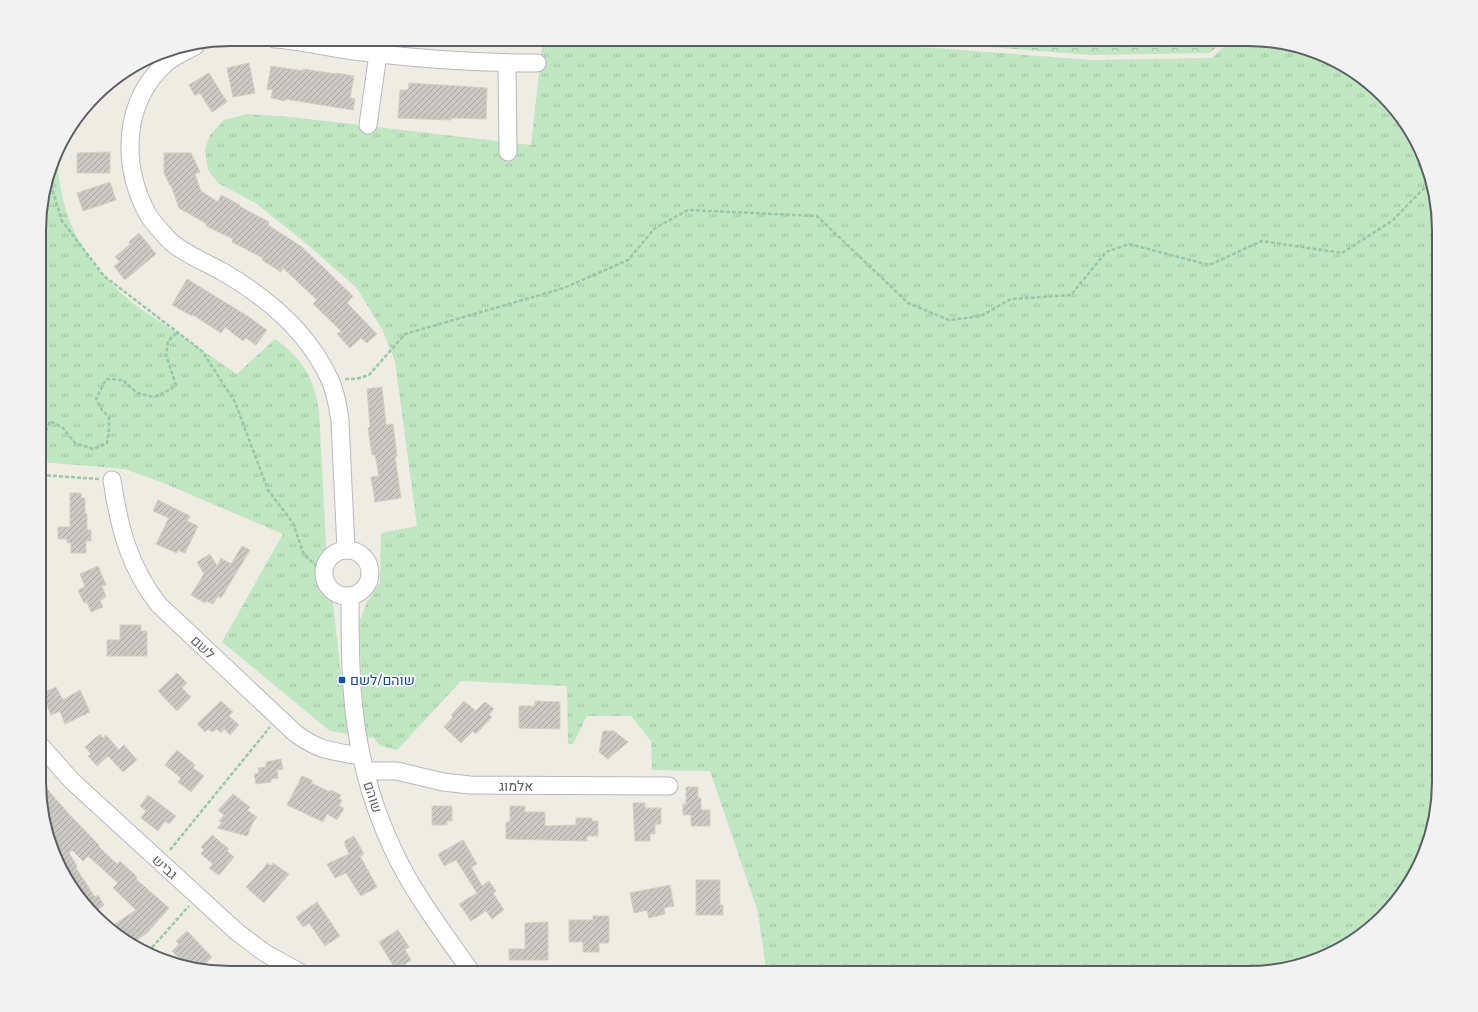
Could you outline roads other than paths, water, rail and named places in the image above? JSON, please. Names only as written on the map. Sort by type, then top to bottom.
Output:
[{"type":"street","points":[[323,46],[378,54],[438,60],[536,63]]},
{"type":"street","points":[[186,51],[167,62],[145,87],[133,118],[129,150],[135,183],[148,214],[170,240],[199,259],[236,280],[274,308],[307,342],[320,360],[330,380],[337,400],[340,421],[346,550]]},
{"type":"street","points":[[368,125],[378,54]]},
{"type":"street","points":[[507,63],[508,152]]},
{"type":"street","name":"לשם","points":[[112,480],[124,540],[135,568],[150,593],[170,616],[295,733],[313,745],[363,763]]},
{"type":"street","points":[[346,550],[358,552],[364,557],[368,563],[370,571],[370,578],[366,586],[361,591],[350,596],[339,595],[332,592],[324,579],[323,571],[329,557],[335,553],[346,550]]},
{"type":"street","name":"שוהם","points":[[350,596],[352,688],[355,719],[363,763],[377,811],[389,843],[406,875],[425,907],[467,966]]},
{"type":"street","name":"גביש","points":[[46,752],[72,781],[237,932],[265,953],[288,966]]},
{"type":"street","name":"אלמוג","points":[[363,763],[443,782],[470,785],[669,786]]},
{"type":"place","name":"שוהם/לשם","points":[[342,680]]}]
